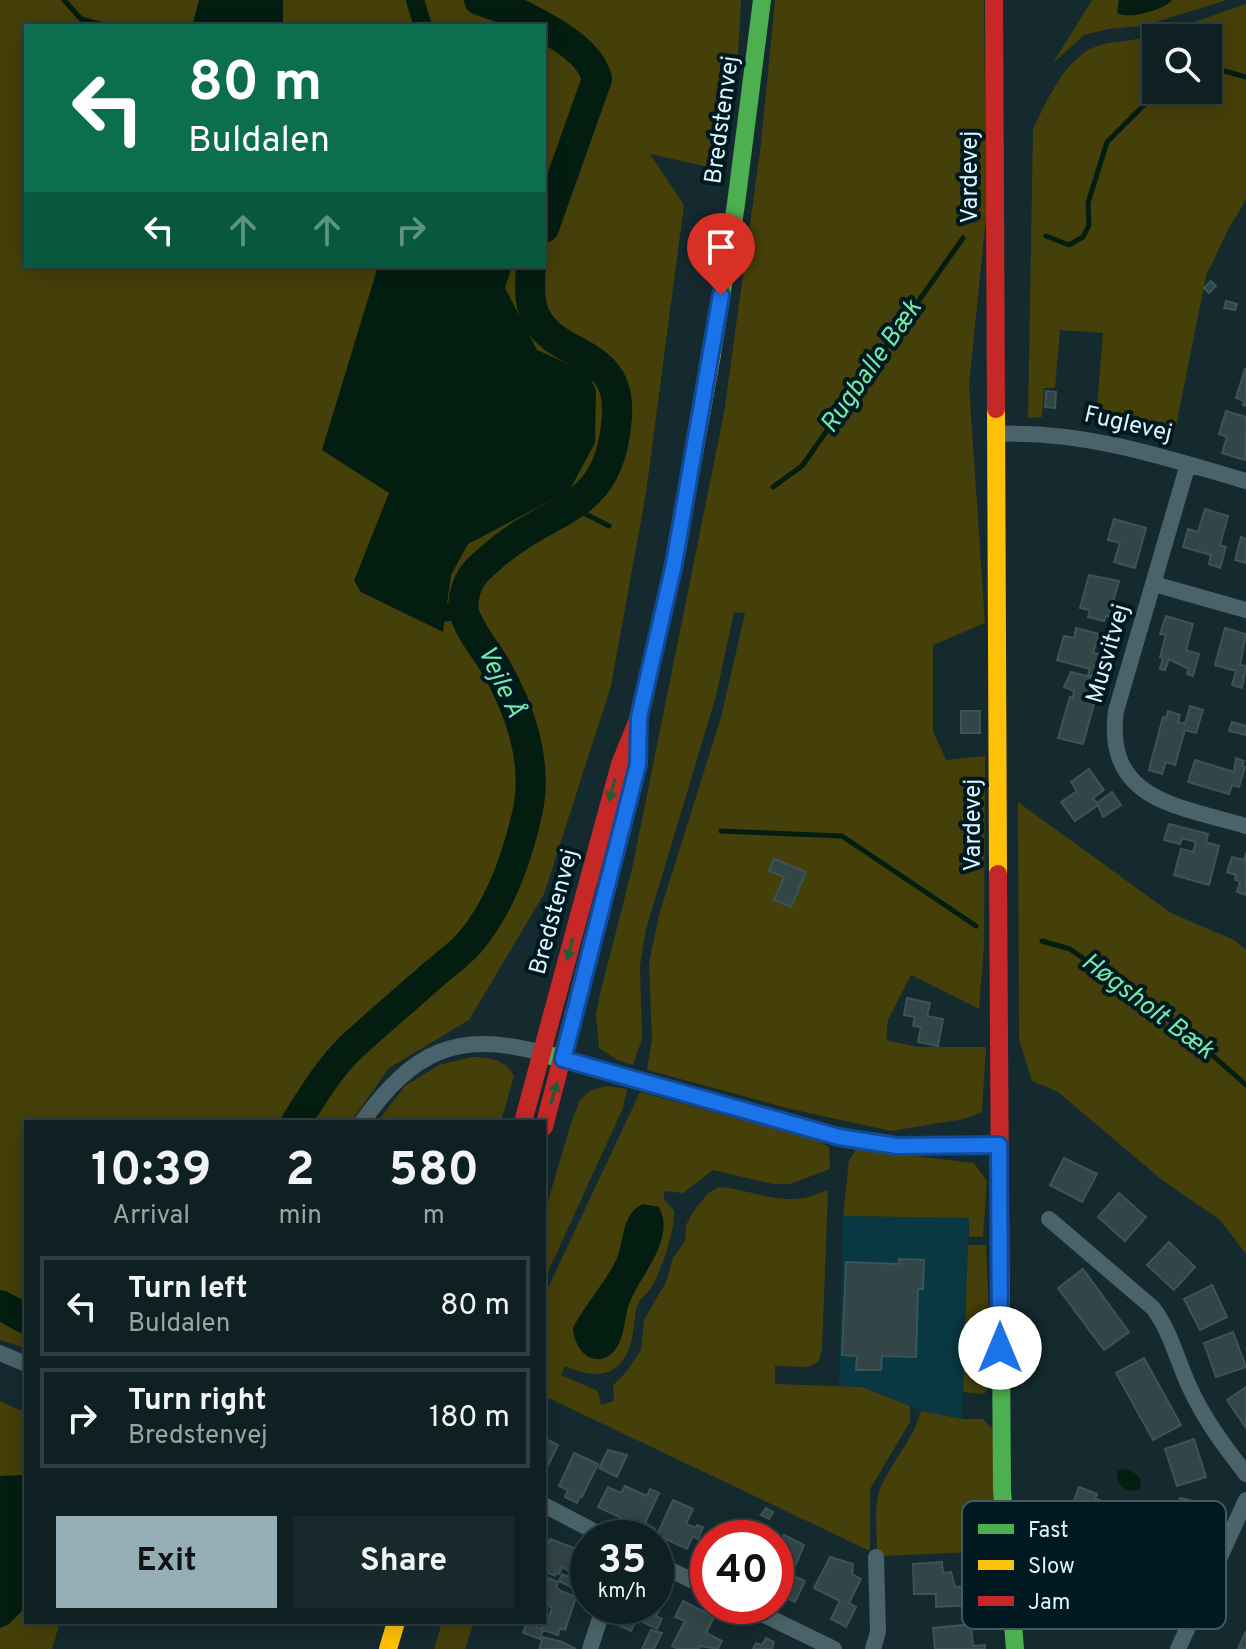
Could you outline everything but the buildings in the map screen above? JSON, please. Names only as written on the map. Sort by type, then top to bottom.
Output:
[{"type":"main road","name":"Bredstenvej","points":[[524,1120],[620,764],[639,717],[674,564],[736,204],[762,0]]},
{"type":"main road","name":"Vardevej","points":[[994,0],[1003,1501]]},
{"type":"main road","name":"Bredstenvej","points":[[546,1120],[638,764],[639,717]]},
{"type":"main road","points":[[542,1053],[839,1137],[897,1146],[999,1145]]},
{"type":"main road","points":[[388,1649],[395,1624]]},
{"type":"main road","name":"Vardevej","points":[[1013,1629],[1015,1649]]},
{"type":"street","name":"Fuglevej","points":[[996,434],[1061,435],[1099,440],[1246,481]]},
{"type":"street","name":"Musvitvej","points":[[1188,464],[1116,711],[1113,733],[1115,750],[1124,770],[1143,791],[1169,803],[1246,826]]},
{"type":"street","points":[[1154,584],[1246,610]]},
{"type":"street","points":[[364,1120],[396,1082],[417,1064],[445,1048],[478,1043],[542,1053]]},
{"type":"street","points":[[1049,1219],[1153,1308],[1165,1323],[1206,1421],[1246,1474]]},
{"type":"street","points":[[0,1353],[24,1363]]},
{"type":"street","points":[[1226,1544],[1246,1500]]},
{"type":"street","points":[[546,1506],[573,1520]]},
{"type":"street","points":[[873,1649],[878,1632],[876,1557]]},
{"type":"street","points":[[590,1649],[598,1624]]},
{"type":"street","points":[[783,1624],[834,1649]]},
{"type":"street","points":[[1178,1649],[1187,1629]]},
{"type":"shaded area","points":[[0,0],[741,0],[738,54],[722,170],[650,154],[684,205],[646,493],[611,686],[544,894],[469,1020],[389,1068],[352,1120],[24,1120],[24,1347],[0,1340]]},
{"type":"shaded area","points":[[199,0],[283,0],[283,24],[193,24]]},
{"type":"shaded area","points":[[775,0],[984,0],[986,218],[969,385],[985,623],[933,645],[933,731],[946,760],[985,756],[984,946],[979,1009],[911,975],[888,1020],[886,1040],[917,1047],[986,1047],[982,1112],[964,1119],[891,1131],[791,1109],[647,1070],[652,1039],[649,963],[659,915],[721,717],[745,613],[734,612],[716,696],[646,929],[640,965],[642,1039],[633,1065],[617,1060],[599,1048],[596,1015],[600,994],[632,869],[724,413],[761,144]]},
{"type":"shaded area","points":[[1092,0],[1227,0],[1142,26],[1084,35],[1053,63]]},
{"type":"shaded area","points":[[1119,0],[1172,0],[1154,10],[1122,15],[1117,13]]},
{"type":"shaded area","points":[[1246,4],[1246,200],[1206,276],[1173,441],[1096,418],[1103,333],[1060,330],[1055,388],[1044,388],[1042,417],[1028,418],[1033,129],[1054,87],[1085,52],[1142,38],[1142,104],[1222,104],[1222,24],[1185,24]]},
{"type":"shaded area","points":[[377,268],[511,268],[505,288],[537,350],[588,373],[596,390],[595,443],[569,491],[468,544],[451,575],[443,632],[361,592],[354,581],[389,493],[322,450]]},
{"type":"shaded area","points":[[1018,802],[1171,913],[1234,940],[1246,950],[1246,1254],[1220,1220],[1162,1180],[1058,1092],[1032,1081],[1019,1039]]},
{"type":"shaded area","points":[[472,1057],[496,1060],[506,1066],[514,1076],[502,1120],[379,1120],[405,1086],[439,1065]]},
{"type":"shaded area","points":[[607,1086],[627,1089],[623,1108],[546,1277],[546,1208],[571,1123],[580,1100],[591,1090]]},
{"type":"shaded area","points":[[640,1092],[819,1141],[829,1147],[830,1169],[790,1184],[773,1184],[713,1170],[683,1193],[664,1191],[664,1200],[674,1210],[670,1239],[655,1280],[637,1306],[630,1347],[624,1358],[618,1366],[600,1374],[565,1366],[561,1375],[598,1391],[601,1405],[614,1401],[613,1385],[641,1350],[644,1320],[666,1282],[673,1258],[685,1241],[686,1225],[708,1193],[719,1187],[793,1199],[828,1191],[822,1349],[818,1362],[807,1367],[775,1366],[775,1384],[862,1387],[910,1406],[910,1422],[870,1489],[870,1551],[546,1397],[546,1292]]},
{"type":"shaded area","points":[[856,1149],[974,1163],[987,1181],[983,1237],[969,1237],[969,1218],[843,1216],[849,1160]]},
{"type":"shaded area","points":[[643,1204],[659,1207],[661,1211],[664,1225],[660,1246],[629,1304],[618,1346],[607,1357],[593,1359],[581,1351],[573,1328],[617,1258],[627,1220]]},
{"type":"shaded area","points":[[843,1216],[969,1218],[962,1419],[921,1411],[862,1387],[839,1386]]},
{"type":"shaded area","points":[[968,1245],[986,1245],[992,1383],[984,1394],[963,1392]]},
{"type":"shaded area","points":[[0,1401],[24,1412],[24,1624],[59,1624],[52,1649],[0,1649]]},
{"type":"shaded area","points":[[921,1411],[962,1419],[983,1419],[993,1430],[995,1501],[962,1501],[962,1553],[883,1556],[877,1553],[879,1492]]},
{"type":"shaded area","points":[[1124,1469],[1138,1476],[1141,1481],[1139,1489],[1128,1490],[1121,1485],[1117,1479],[1118,1471]]},
{"type":"shaded area","points":[[24,1475],[24,1609],[9,1624],[0,1628],[0,1476]]},
{"type":"shaded area","points":[[441,1624],[473,1624],[465,1649],[434,1649]]},
{"type":"waterway","points":[[64,0],[81,19],[100,24]]},
{"type":"waterway","points":[[415,0],[422,24]]},
{"type":"waterway","name":"Vejle Å","points":[[479,0],[538,24]]},
{"type":"waterway","name":"Vejle Å","points":[[546,28],[583,55],[597,79],[546,222]]},
{"type":"waterway","name":"Rugballe Bæk","points":[[1222,70],[1246,77]]},
{"type":"waterway","name":"Rugballe Bæk","points":[[1046,236],[1069,245],[1083,237],[1089,225],[1088,203],[1107,142],[1145,104]]},
{"type":"waterway","name":"Rugballe Bæk","points":[[773,487],[802,466],[963,238]]},
{"type":"waterway","name":"Vejle Å","points":[[297,1120],[327,1075],[349,1049],[471,941],[499,897],[523,831],[531,775],[525,736],[503,681],[466,619],[463,608],[465,593],[474,574],[493,556],[591,490],[604,472],[612,448],[617,415],[616,394],[609,378],[587,357],[559,342],[537,319],[531,300],[531,268]]},
{"type":"waterway","name":"Rugballe Bæk","points":[[572,507],[609,526]]},
{"type":"waterway","points":[[426,606],[445,613],[464,605]]},
{"type":"waterway","name":"Høgsholt Bæk","points":[[721,831],[842,836],[976,926]]},
{"type":"waterway","name":"Høgsholt Bæk","points":[[1042,941],[1070,949],[1185,1031],[1246,1085]]},
{"type":"waterway","name":"Vejle Å","points":[[0,1305],[24,1318]]},
{"type":"traffic: fast","points":[[712,354],[736,204],[762,0]]},
{"type":"traffic: fast","points":[[548,1055],[839,1137],[897,1146],[999,1145]]},
{"type":"traffic: fast","points":[[1000,1201],[1003,1501]]},
{"type":"traffic: fast","points":[[1013,1629],[1015,1649]]},
{"type":"traffic: slow","points":[[646,688],[674,564],[712,354]]},
{"type":"traffic: slow","points":[[996,409],[998,874]]},
{"type":"traffic: slow","points":[[388,1649],[395,1624]]},
{"type":"traffic: jam","points":[[994,0],[996,409]]},
{"type":"traffic: jam","points":[[524,1120],[620,764],[639,717],[646,688]]},
{"type":"traffic: jam","points":[[546,1120],[622,828]]},
{"type":"traffic: jam","points":[[998,874],[1000,1201]]},
{"type":"route","points":[[721,295],[674,564],[639,717],[638,764],[563,1059],[839,1137],[897,1146],[999,1145],[1000,1348]]}]
